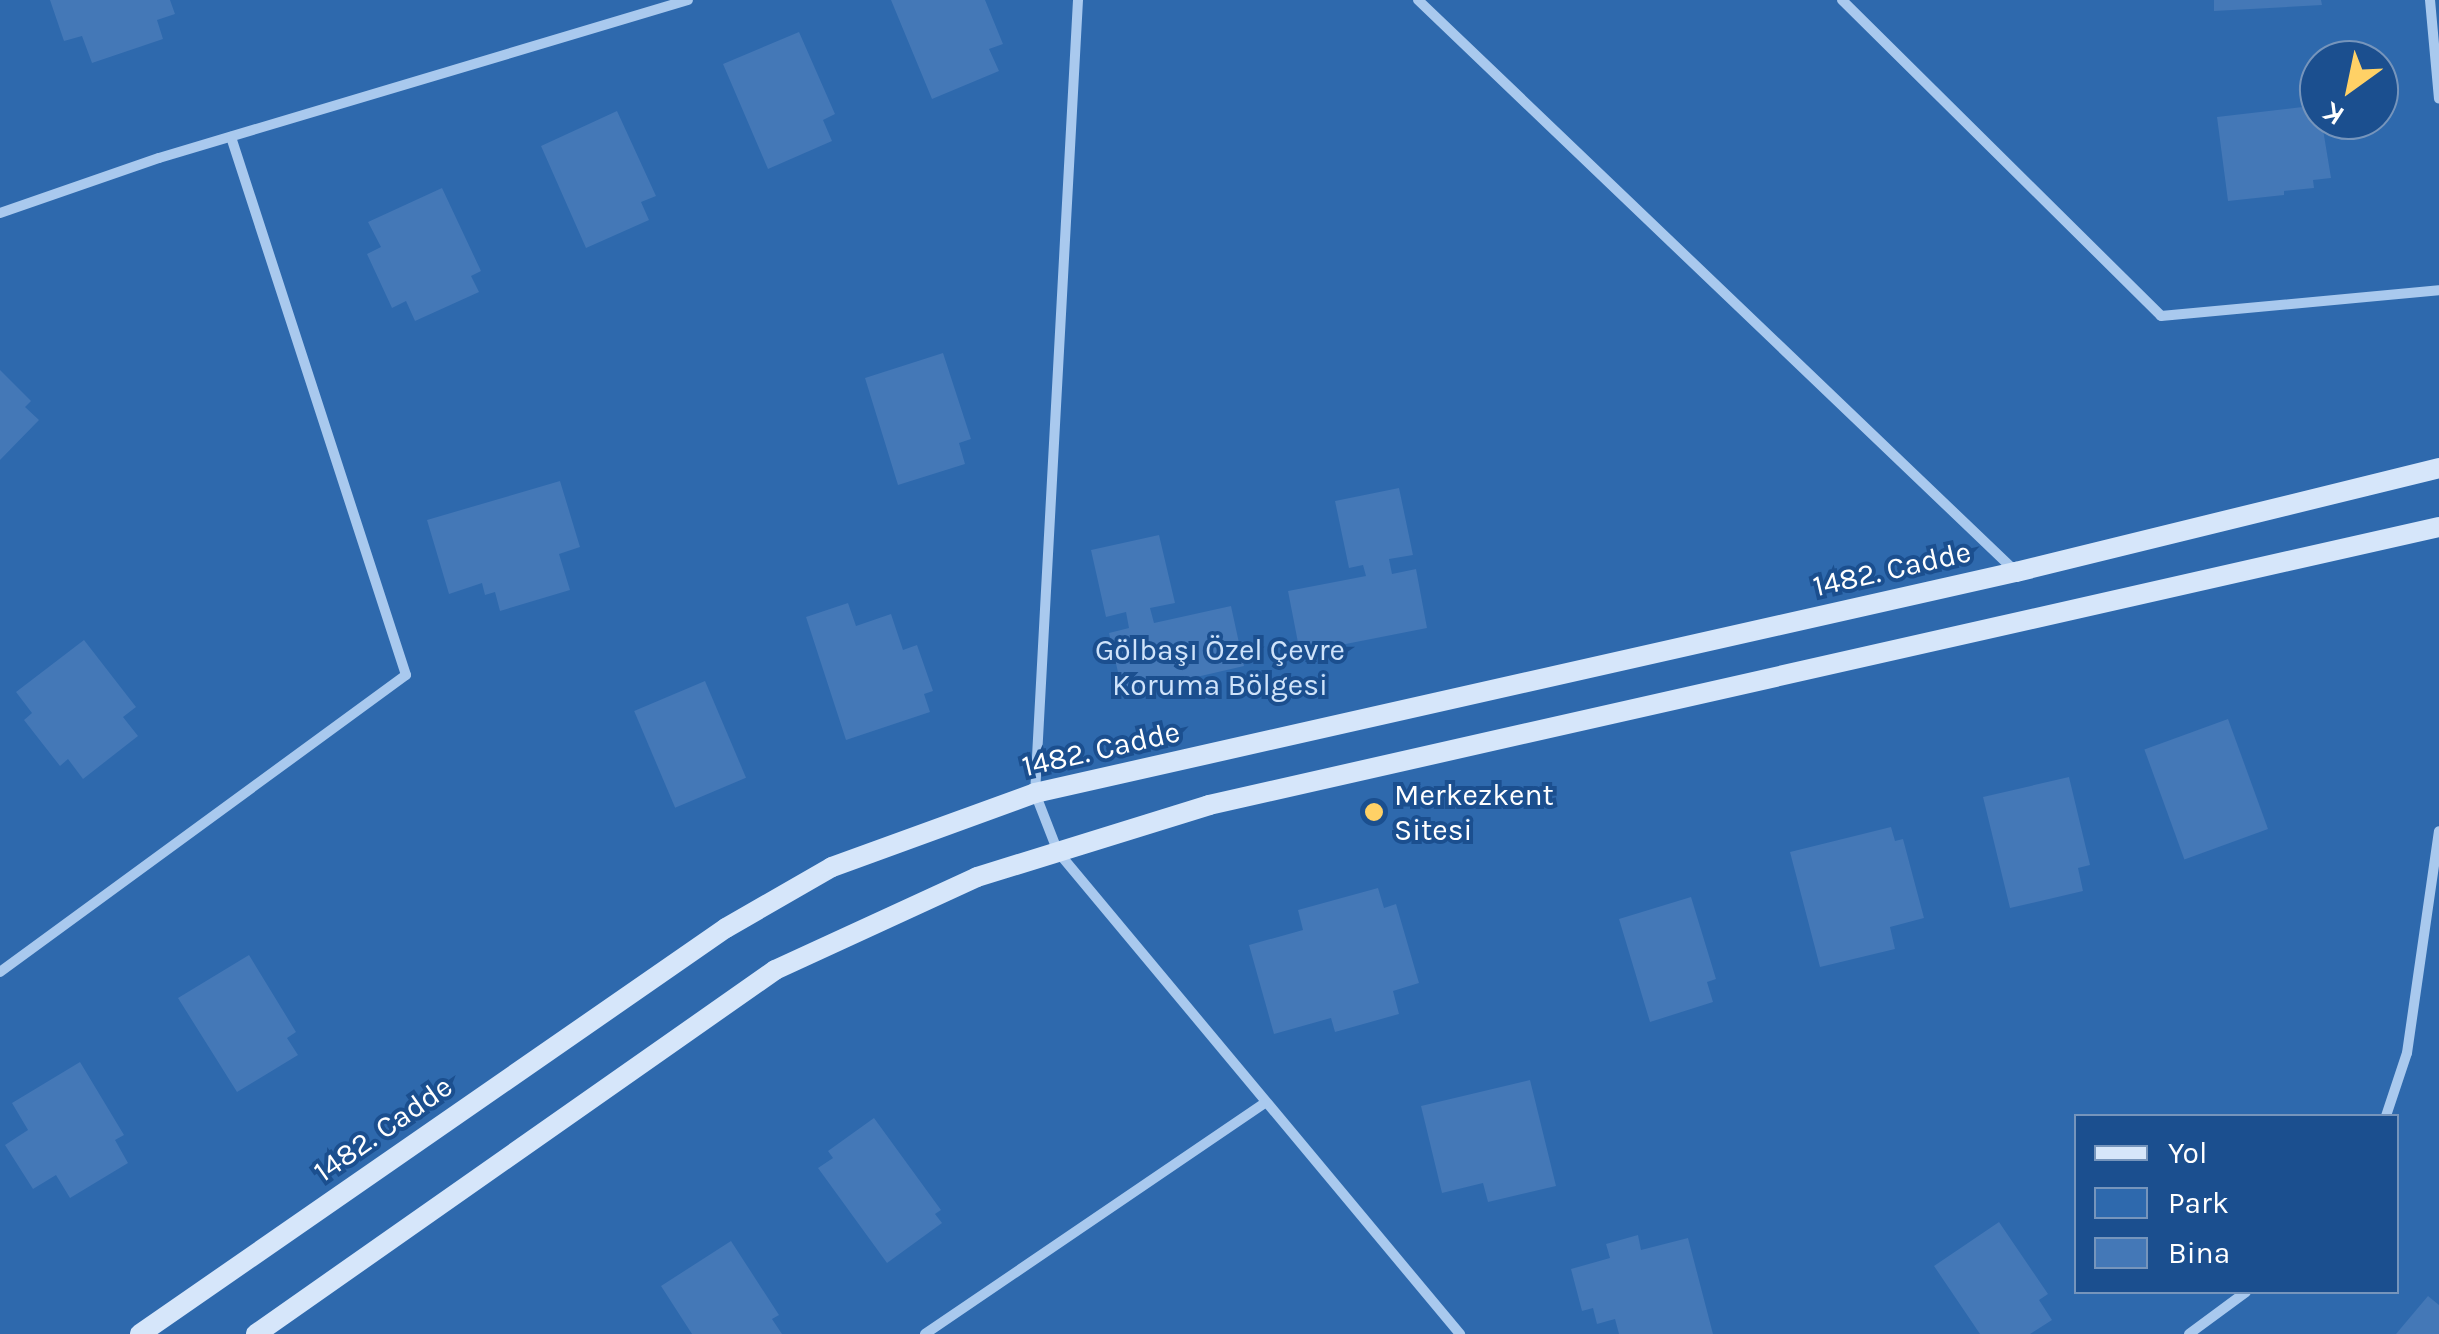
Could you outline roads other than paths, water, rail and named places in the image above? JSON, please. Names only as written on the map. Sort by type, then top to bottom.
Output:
[{"type":"street","points":[[0,212],[232,136],[688,0]]},
{"type":"street","points":[[1078,0],[1035,793],[1058,852],[1460,1334]]},
{"type":"street","points":[[1418,0],[2016,572]]},
{"type":"street","points":[[1842,0],[2161,316],[2439,290]]},
{"type":"street","points":[[2430,0],[2439,99]]},
{"type":"street","points":[[0,972],[406,675],[232,136]]},
{"type":"street","name":"1482. Cadde","points":[[140,1334],[726,928],[832,867],[1035,793],[2016,572],[2439,468]]},
{"type":"street","points":[[256,1334],[776,970],[977,877],[1209,804],[2439,527]]},
{"type":"street","points":[[2387,1114],[2408,1053],[2439,831]]},
{"type":"street","points":[[925,1334],[1265,1103]]},
{"type":"street","points":[[2188,1334],[2243,1294]]},
{"type":"place","name":"Merkezkent Sitesi","points":[[1374,812]]},
{"type":"park label","name":"Gölbaşı Özel Çevre Koruma Bölgesi","points":[[1220,667]]}]
